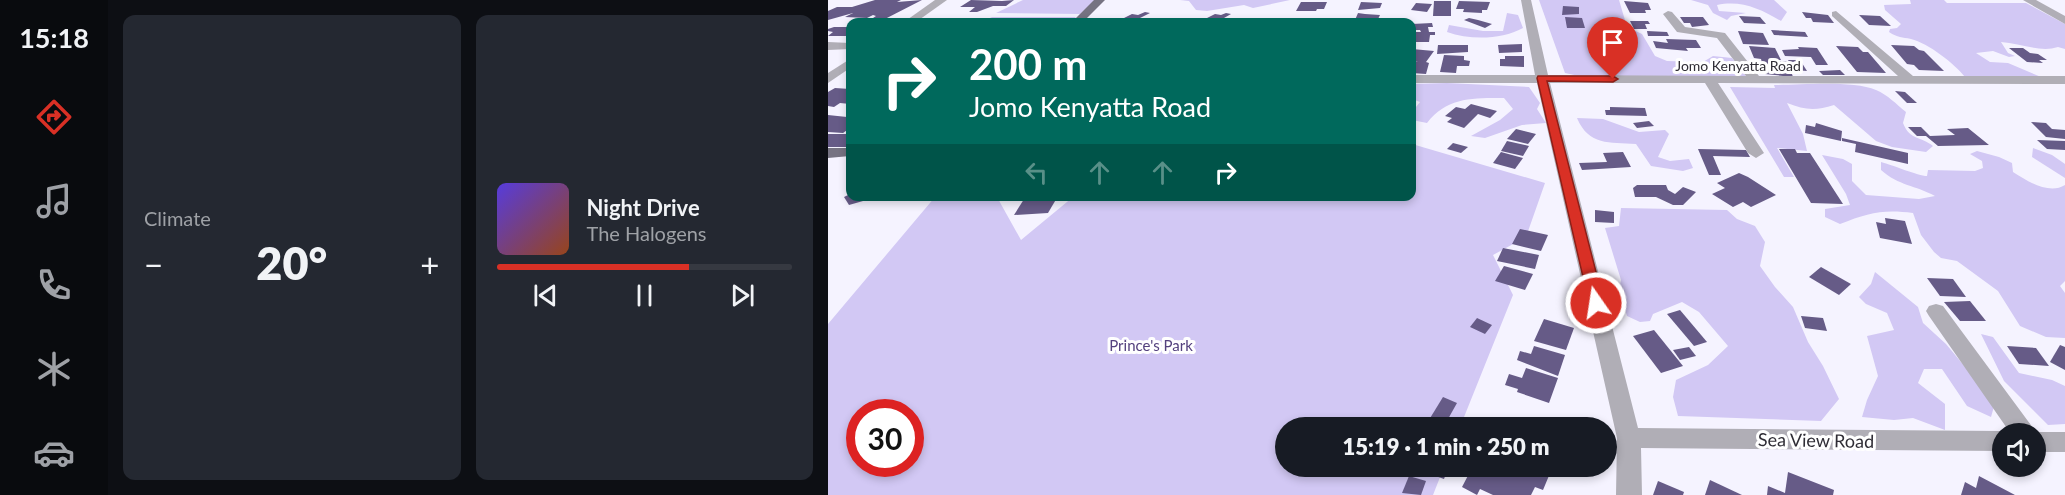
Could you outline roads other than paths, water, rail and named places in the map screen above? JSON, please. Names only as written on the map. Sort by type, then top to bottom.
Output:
[{"type":"main road","points":[[1081,18],[1100,0]]},
{"type":"main road","points":[[828,153],[846,152]]},
{"type":"street","points":[[915,18],[942,0]]},
{"type":"street","points":[[1526,0],[1542,78],[1629,438],[1629,495]]},
{"type":"street","points":[[2028,0],[2065,21]]},
{"type":"street","points":[[1836,14],[1910,80]]},
{"type":"street","points":[[1668,15],[1681,30],[1721,34],[1756,80]]},
{"type":"street","points":[[828,46],[846,46]]},
{"type":"street","points":[[828,79],[846,66]]},
{"type":"street","name":"Jomo Kenyatta Road","points":[[1416,79],[1910,80],[2062,83]]},
{"type":"street","points":[[1709,79],[1756,153]]},
{"type":"street","points":[[1936,311],[2017,423]]},
{"type":"street","name":"Sea View Road","points":[[1629,438],[1992,441]]},
{"type":"street","points":[[2046,442],[2065,442]]},
{"type":"park label","name":"Prince's Park","points":[[1151,345]]}]
